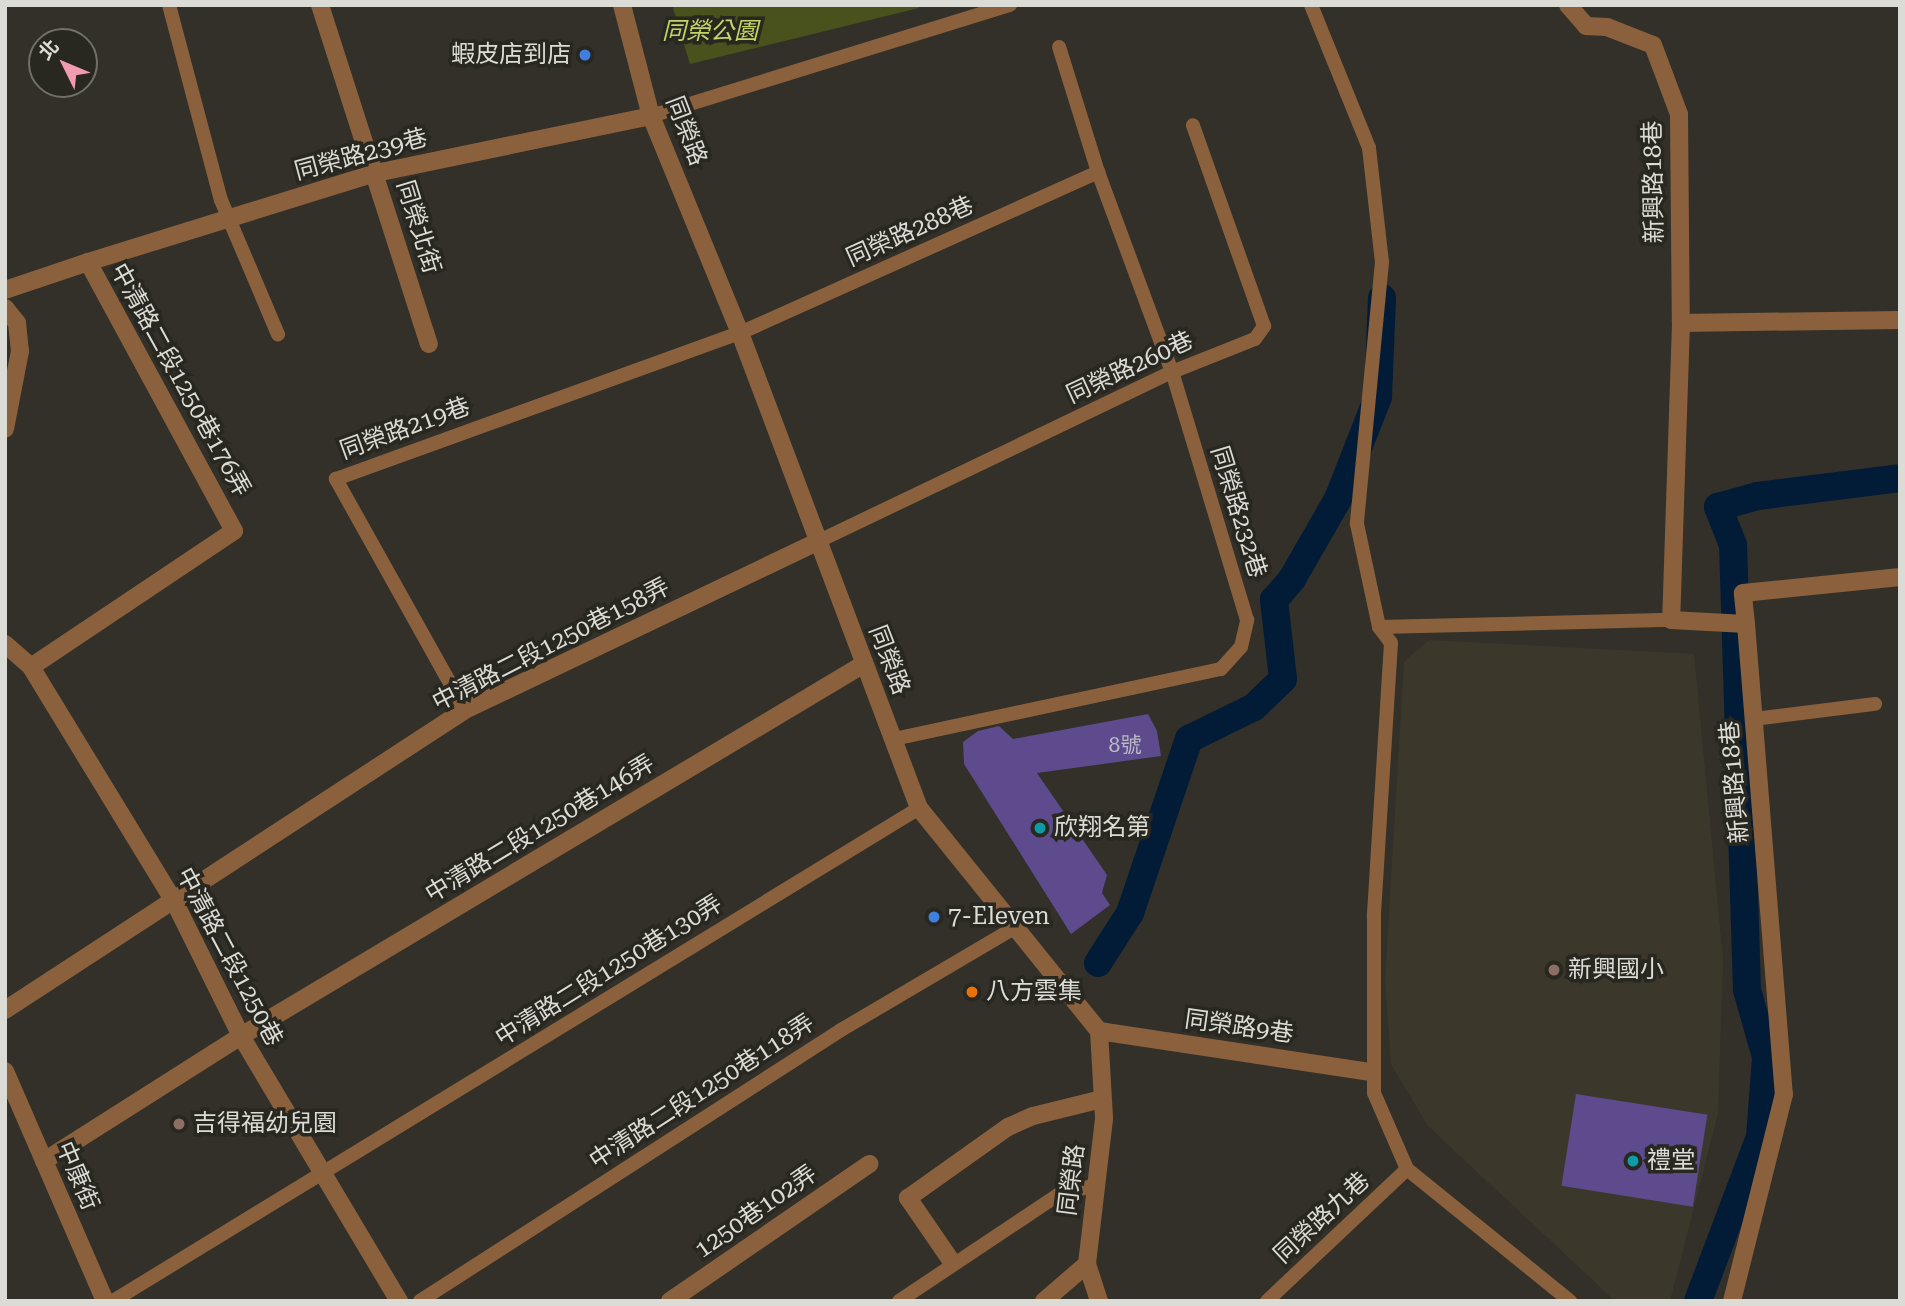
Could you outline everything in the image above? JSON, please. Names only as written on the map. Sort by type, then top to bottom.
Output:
[{"type":"street","name":"同榮北街","points":[[320,5],[429,344]]},
{"type":"street","name":"同榮路","points":[[622,5],[652,116],[740,333],[919,808],[1099,1031],[1104,1119],[1087,1264],[1098,1301]]},
{"type":"street","name":"新興路18巷","points":[[1568,5],[1586,26],[1607,27],[1653,45],[1679,114],[1681,323],[1671,620]]},
{"type":"street","name":"同榮路239巷","points":[[88,262],[376,173],[652,116]]},
{"type":"street","name":"中清路二段1250巷176弄","points":[[5,290],[88,262],[234,531],[31,667]]},
{"type":"street","points":[[5,308],[17,323],[20,351],[5,429]]},
{"type":"street","points":[[1681,323],[1900,320]]},
{"type":"street","name":"中清路二段1250巷158弄","points":[[5,1010],[175,903],[465,710],[819,541]]},
{"type":"street","name":"新興路18巷","points":[[1732,1301],[1784,1094],[1743,593],[1900,577]]},
{"type":"street","points":[[1671,620],[1746,624]]},
{"type":"street","name":"中清路二段1250巷","points":[[5,644],[31,667],[175,903],[241,1036],[399,1301]]},
{"type":"street","name":"中清路二段1250巷146弄","points":[[44,1161],[241,1036],[864,664]]},
{"type":"street","name":"同榮路9巷","points":[[1099,1031],[1371,1072]]},
{"type":"street","name":"中康街","points":[[5,1071],[105,1301]]},
{"type":"street","points":[[952,1262],[908,1198],[1008,1127],[1032,1116],[1102,1099]]},
{"type":"street","name":"1250巷102弄","points":[[670,1301],[869,1164]]},
{"type":"street","points":[[1045,1301],[1087,1264]]},
{"type":"lane","points":[[169,5],[229,218],[278,334]]},
{"type":"lane","points":[[652,116],[1010,5]]},
{"type":"lane","points":[[1311,5],[1369,148],[1382,262],[1357,524],[1379,627],[1391,643],[1374,917],[1371,1072],[1374,1093],[1407,1168],[1570,1301]]},
{"type":"lane","name":"同榮路232巷","points":[[894,739],[1221,669],[1241,647],[1247,620],[1172,372],[1098,172],[1059,47]]},
{"type":"lane","name":"同榮路260巷","points":[[819,541],[1172,372],[1255,339],[1264,326],[1193,125]]},
{"type":"lane","name":"同榮路288巷","points":[[740,333],[1098,172]]},
{"type":"lane","name":"同榮路219巷","points":[[465,710],[335,479],[740,333]]},
{"type":"lane","points":[[1379,627],[1671,620]]},
{"type":"lane","points":[[1754,719],[1875,704]]},
{"type":"lane","name":"中清路二段1250巷130弄","points":[[113,1301],[919,808]]},
{"type":"lane","name":"中清路二段1250巷118弄","points":[[420,1301],[841,1030],[1014,928]]},
{"type":"lane","name":"同榮路九巷","points":[[1267,1301],[1407,1168]]},
{"type":"lane","points":[[898,1301],[952,1262],[1058,1195],[1095,1185]]},
{"type":"shaded area","name":"新興國小","points":[[1429,640],[1694,654],[1723,960],[1718,1113],[1670,1301],[1615,1301],[1428,1126],[1391,1064],[1385,980],[1404,662]]},
{"type":"green space","name":"同榮公園","points":[[672,5],[918,5],[919,8],[690,64]]},
{"type":"building","name":"欣翔名第","points":[[1148,714],[1157,731],[1161,756],[1037,773],[1107,875],[1102,893],[1110,905],[1071,934],[964,764],[963,742],[978,731],[999,726],[1013,739]]},
{"type":"building","name":"禮堂","points":[[1576,1094],[1707,1115],[1693,1207],[1561,1186]]},
{"type":"waterway","points":[[1098,963],[1130,913],[1189,739],[1254,707],[1283,679],[1274,600],[1292,579],[1338,499],[1378,397],[1382,298]]},
{"type":"waterway","points":[[1698,1301],[1760,1137],[1766,1057],[1747,990],[1733,545],[1718,507],[1758,496],[1900,478]]},
{"type":"place","name":"蝦皮店到店","points":[[585,55]]},
{"type":"place","name":"欣翔名第","points":[[1040,828]]},
{"type":"place","name":"7-Eleven","points":[[934,917]]},
{"type":"place","name":"新興國小","points":[[1554,970]]},
{"type":"place","name":"八方雲集","points":[[972,992]]},
{"type":"place","name":"吉得福幼兒園","points":[[179,1124]]},
{"type":"place","name":"禮堂","points":[[1633,1161]]}]
